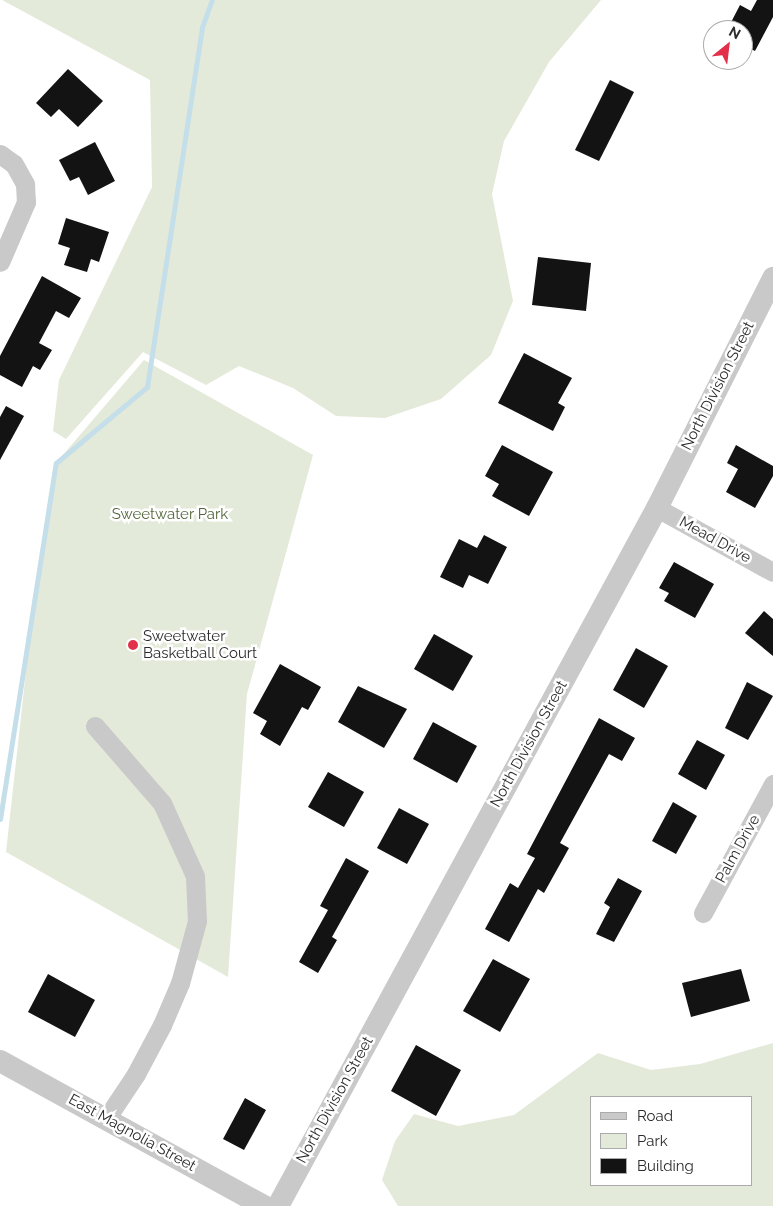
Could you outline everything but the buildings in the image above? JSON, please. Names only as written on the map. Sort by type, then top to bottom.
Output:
[{"type":"street","points":[[0,154],[14,164],[25,184],[26,202],[0,262]]},
{"type":"street","name":"North Division Street","points":[[278,1206],[657,508],[773,278]]},
{"type":"street","name":"Mead Drive","points":[[657,508],[773,572]]},
{"type":"street","points":[[95,726],[162,803],[195,876],[197,921],[180,983],[162,1025],[136,1074],[106,1119]]},
{"type":"street","name":"Palm Drive","points":[[703,913],[773,784]]},
{"type":"street","name":"East Magnolia Street","points":[[0,1061],[264,1206]]},
{"type":"green space","points":[[2,0],[601,0],[549,62],[504,141],[492,194],[513,301],[491,355],[441,399],[385,418],[336,416],[293,388],[239,366],[206,385],[143,352],[66,439],[53,431],[59,380],[152,187],[150,80]]},
{"type":"green space","name":"Sweetwater Park","points":[[144,360],[313,455],[247,694],[228,977],[6,852],[31,626],[56,463]]},
{"type":"green space","points":[[773,1043],[773,1206],[398,1206],[382,1180],[395,1141],[414,1114],[458,1126],[514,1115],[598,1053],[651,1070],[700,1064]]},
{"type":"waterway","points":[[0,819],[56,463],[147,387],[202,27],[212,0]]},
{"type":"place","name":"Sweetwater Basketball Court","points":[[133,645]]}]
